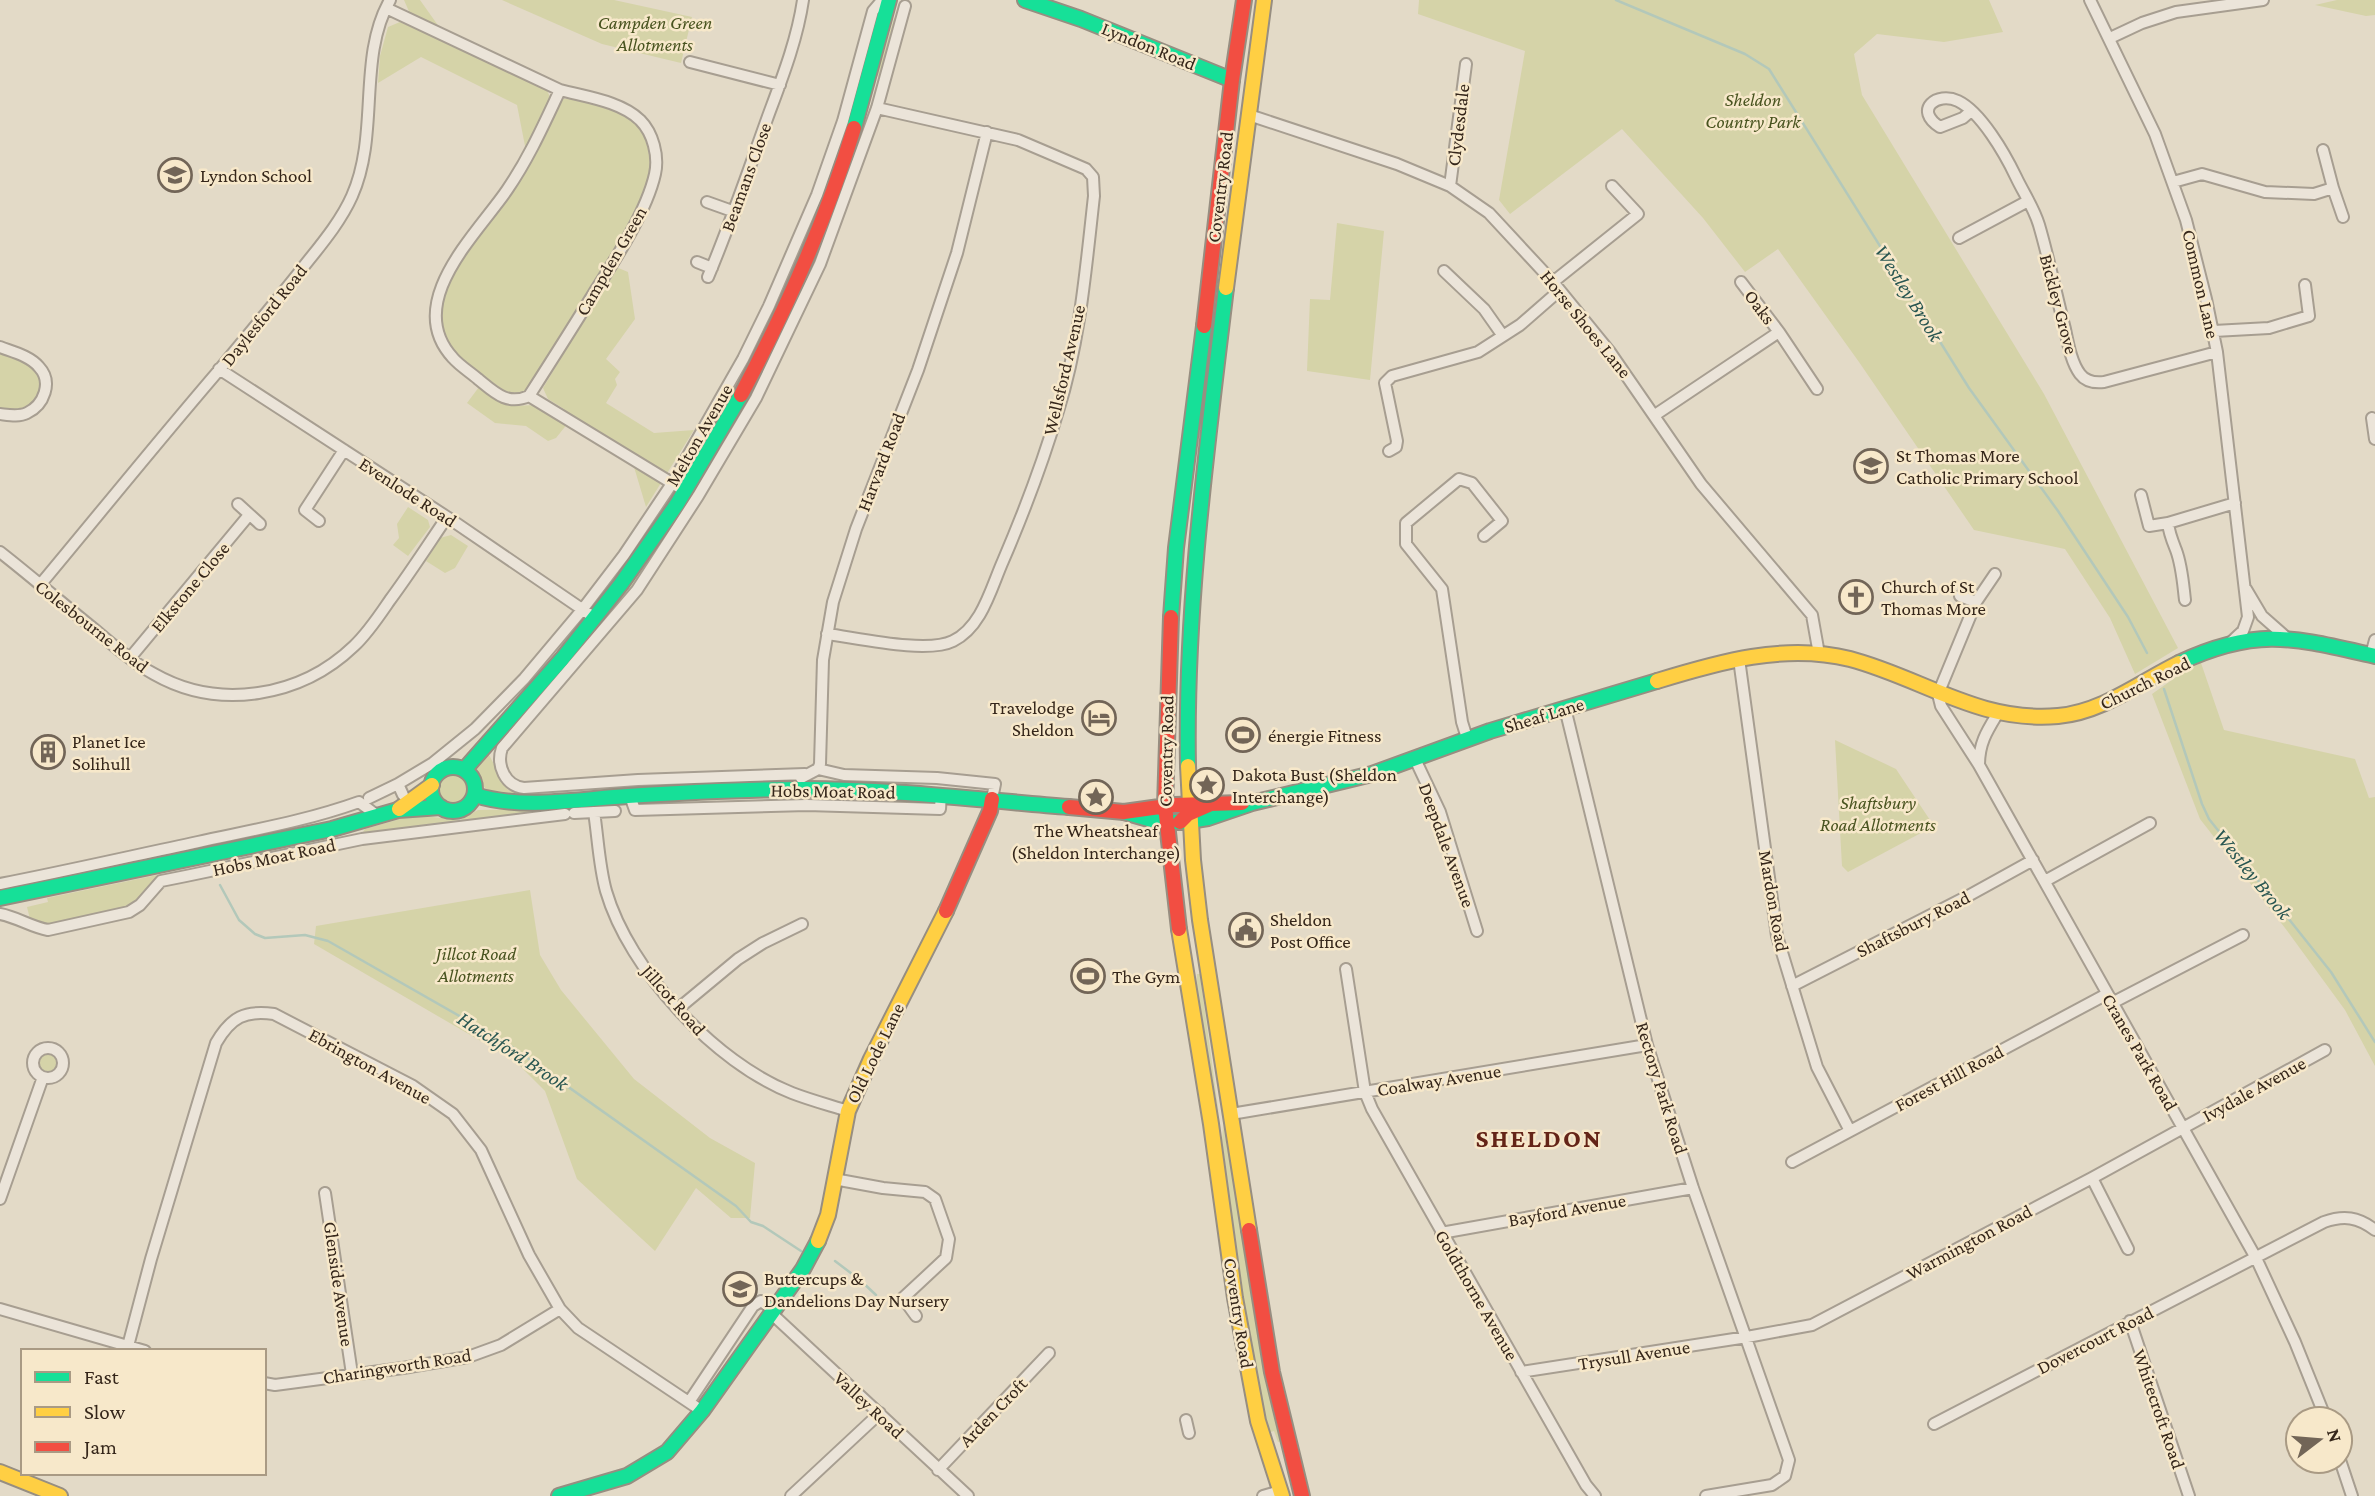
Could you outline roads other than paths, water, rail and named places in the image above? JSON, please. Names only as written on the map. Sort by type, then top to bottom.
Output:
[{"type":"main road","name":"Lyndon Road","points":[[1025,0],[1081,19],[1232,79]]},
{"type":"main road","name":"Coventry Road","points":[[1244,0],[1232,79],[1221,189],[1176,548],[1168,651],[1176,914],[1186,975],[1221,1120],[1272,1373],[1303,1496]]},
{"type":"main road","points":[[1232,79],[1244,72],[1254,0]]},
{"type":"main road","name":"Coventry Road","points":[[1264,0],[1224,296],[1198,528],[1191,627],[1183,659],[1175,814],[1199,920],[1197,954],[1221,1120],[1221,1164],[1218,1173],[1235,1298],[1253,1399],[1281,1494]]},
{"type":"main road","name":"Melton Avenue","points":[[464,770],[473,755],[490,741],[533,693],[589,614],[649,545],[679,486],[711,447],[768,341],[863,127],[876,85],[889,3]]},
{"type":"main road","name":"Church Road","points":[[1838,657],[1891,671],[1938,694],[1966,704],[1998,713],[2037,717],[2078,713],[2114,700],[2166,670],[2229,645],[2260,638],[2287,638],[2373,656]]},
{"type":"main road","name":"Sheaf Lane","points":[[1175,814],[1254,802],[1349,780],[1415,759],[1467,738],[1699,668],[1774,654],[1819,654],[1838,657]]},
{"type":"main road","points":[[454,767],[464,770],[474,781],[475,795],[471,803],[463,809],[452,811],[441,807],[433,799],[432,785],[437,774],[454,767]]},
{"type":"main road","name":"Hobs Moat Road","points":[[475,795],[491,800],[543,802],[799,789],[845,783],[941,795],[1124,812],[1139,809],[1175,814]]},
{"type":"main road","name":"Hobs Moat Road","points":[[0,898],[36,884],[122,866],[254,846],[379,817],[398,810],[432,785]]},
{"type":"main road","name":"Old Lode Lane","points":[[559,1496],[614,1480],[649,1464],[667,1452],[702,1411],[803,1269],[822,1233],[828,1215],[848,1111],[871,1059],[954,895],[990,811],[992,799]]},
{"type":"main road","name":"Hobs Moat Road","points":[[398,810],[441,807]]},
{"type":"main road","name":"Hobs Moat Road","points":[[1124,812],[1141,821],[1175,814]]},
{"type":"main road","points":[[0,1472],[60,1496]]},
{"type":"street","name":"Beamans Close","points":[[696,262],[710,272],[735,212],[780,85],[803,0]]},
{"type":"street","name":"Common Lane","points":[[2091,0],[2155,134],[2173,182],[2186,220],[2214,331],[2248,617],[2243,631],[2229,645]]},
{"type":"street","points":[[2110,38],[2142,23],[2176,12],[2263,0]]},
{"type":"street","name":"Melton Avenue","points":[[679,486],[769,306],[817,195],[843,121],[873,11],[879,4],[889,3]]},
{"type":"street","name":"Campden Green","points":[[388,4],[560,90],[607,102],[628,111],[640,120],[653,142],[656,155],[655,174],[621,251],[529,396]]},
{"type":"street","name":"Daylesford Road","points":[[40,585],[330,233],[351,198],[363,167],[369,128],[373,50],[388,4]]},
{"type":"street","name":"Melton Avenue","points":[[500,754],[502,748],[637,590],[698,496],[756,398],[821,264],[863,127],[877,107],[876,85],[904,10]]},
{"type":"street","points":[[690,62],[780,85]]},
{"type":"street","name":"Clydesdale","points":[[1450,186],[1466,64]]},
{"type":"street","points":[[560,90],[515,178],[446,274],[436,311],[438,329],[453,358],[507,400],[519,401],[529,396],[679,486]]},
{"type":"street","name":"Wellsford Avenue","points":[[827,634],[930,647],[951,642],[965,634],[977,619],[1021,518],[1059,409],[1083,286],[1094,196],[1093,177],[1080,165],[1018,140],[877,107]]},
{"type":"street","name":"Bickley Grove","points":[[1970,111],[2001,146],[2038,221],[2075,365],[2080,374],[2092,382],[2104,382],[2217,352]]},
{"type":"street","name":"Horse Shoes Lane","points":[[1249,115],[1397,164],[1450,186],[1489,213],[1556,286],[1610,352],[1701,484],[1812,615],[1819,654]]},
{"type":"street","name":"Harvard Road","points":[[818,769],[823,660],[832,603],[856,529],[918,370],[957,253],[986,132]]},
{"type":"street","points":[[2323,150],[2343,217]]},
{"type":"street","points":[[2173,182],[2202,174],[2265,192],[2314,194],[2333,188]]},
{"type":"street","points":[[1389,451],[1396,447],[1397,441],[1385,383],[1392,376],[1478,352],[1520,325],[1556,286],[1638,214],[1612,186]]},
{"type":"street","points":[[1959,238],[2028,201]]},
{"type":"street","points":[[707,202],[735,212]]},
{"type":"street","points":[[1444,271],[1484,309],[1503,336]]},
{"type":"street","name":"Oaks","points":[[1741,282],[1817,389]]},
{"type":"street","points":[[2214,331],[2269,328],[2308,316],[2305,285]]},
{"type":"street","points":[[1655,415],[1779,332]]},
{"type":"street","points":[[0,347],[34,362],[42,370],[46,380],[45,394],[39,405],[26,415],[0,414]]},
{"type":"street","name":"Evenlode Road","points":[[219,369],[447,517],[589,614]]},
{"type":"street","points":[[2372,418],[2375,439]]},
{"type":"street","points":[[319,521],[305,510],[344,450]]},
{"type":"street","points":[[1467,738],[1462,722],[1442,589],[1406,544],[1406,523],[1460,479],[1472,483],[1502,521],[1485,536]]},
{"type":"street","points":[[2141,495],[2152,538]]},
{"type":"street","points":[[2149,526],[2235,503]]},
{"type":"street","points":[[238,505],[260,524]]},
{"type":"street","name":"Elkstone Close","points":[[130,658],[249,515]]},
{"type":"street","name":"Colesbourne Road","points":[[0,552],[130,658],[155,674],[192,690],[214,695],[259,694],[313,676],[355,646],[374,623],[447,517]]},
{"type":"street","points":[[2168,523],[2169,536],[2176,550],[2183,581],[2185,600]]},
{"type":"street","points":[[1938,694],[1976,603],[1993,577],[2001,588]]},
{"type":"street","points":[[2183,581],[2196,580]]},
{"type":"street","name":"Common Lane","points":[[2245,586],[2262,616],[2287,638]]},
{"type":"street","points":[[1960,596],[1976,603]]},
{"type":"street","name":"Melton Avenue","points":[[122,866],[324,815],[400,790],[490,716],[589,614]]},
{"type":"street","points":[[2373,656],[2375,640]]},
{"type":"street","name":"Mardon Road","points":[[1739,659],[1777,936],[1817,1067],[1850,1131]]},
{"type":"street","name":"Cranes Park Road","points":[[1938,694],[1941,706],[1979,765],[2256,1258],[2300,1353],[2320,1405]]},
{"type":"street","points":[[1961,738],[1958,712],[1966,704]]},
{"type":"street","name":"Rectory Park Road","points":[[1565,708],[1647,1045],[1693,1188],[1789,1460],[1785,1476],[1772,1485],[1706,1496]]},
{"type":"street","points":[[1979,765],[1979,749],[1983,737],[1998,713]]},
{"type":"street","points":[[490,741],[500,754]]},
{"type":"street","name":"Hobs Moat Road","points":[[500,754],[504,773],[510,784],[524,788],[638,780],[805,774]]},
{"type":"street","name":"Deepdale Avenue","points":[[1415,759],[1440,812],[1477,931]]},
{"type":"street","points":[[799,789],[805,774],[818,769]]},
{"type":"street","name":"Hobs Moat Road","points":[[818,769],[845,783],[937,778],[995,784],[992,799]]},
{"type":"street","name":"Hobs Moat Road","points":[[630,796],[635,810],[807,805],[940,810],[941,795]]},
{"type":"street","points":[[364,800],[379,817]]},
{"type":"street","name":"Hobs Moat Road","points":[[0,914],[13,916],[35,928],[48,930],[129,912],[140,905],[162,881],[362,839],[615,811]]},
{"type":"street","name":"Jillcot Road","points":[[594,812],[606,890],[624,937],[656,986],[713,1044],[750,1071],[791,1093],[848,1111]]},
{"type":"street","points":[[2045,881],[2150,823]]},
{"type":"street","name":"Shaftsbury Road","points":[[1792,986],[2033,860]]},
{"type":"street","points":[[0,884],[36,884]]},
{"type":"street","points":[[679,1008],[738,959],[802,924]]},
{"type":"street","name":"Forest Hill Road","points":[[1791,1161],[2109,999],[2243,935]]},
{"type":"street","name":"Goldthorne Avenue","points":[[1346,969],[1365,1091],[1372,1109],[1586,1485],[1595,1496]]},
{"type":"street","name":"Ebrington Avenue","points":[[128,1346],[151,1259],[216,1043],[232,1022],[244,1014],[260,1012],[274,1014],[401,1080],[453,1114],[481,1150],[529,1255],[560,1309],[578,1328],[702,1411]]},
{"type":"street","name":"Coalway Avenue","points":[[1221,1120],[1365,1091],[1647,1045]]},
{"type":"street","name":"Ivydale Avenue","points":[[2183,1129],[2325,1050]]},
{"type":"street","points":[[0,1199],[43,1077]]},
{"type":"street","name":"Warmington Road","points":[[1747,1337],[1812,1325],[2183,1129]]},
{"type":"street","points":[[2092,1178],[2128,1250]]},
{"type":"street","points":[[834,1179],[925,1192],[935,1199],[949,1239],[946,1258],[903,1298],[916,1316]]},
{"type":"street","name":"Bayford Avenue","points":[[1441,1233],[1693,1188]]},
{"type":"street","name":"Glenside Avenue","points":[[326,1193],[352,1374]]},
{"type":"street","name":"Dovercourt Road","points":[[1934,1424],[2334,1218],[2360,1219],[2375,1230]]},
{"type":"street","points":[[689,1402],[753,1306],[761,1301],[773,1312]]},
{"type":"street","points":[[0,1309],[138,1349]]},
{"type":"street","name":"Charingworth Road","points":[[266,1383],[275,1385],[468,1357],[488,1351],[524,1333],[560,1309]]},
{"type":"street","name":"Valley Road","points":[[773,1312],[968,1496]]},
{"type":"street","name":"Whitecroft Road","points":[[2130,1321],[2189,1496]]},
{"type":"street","name":"Trysull Avenue","points":[[1521,1372],[1747,1337]]},
{"type":"street","name":"Arden Croft","points":[[938,1470],[1049,1353]]},
{"type":"street","points":[[791,1496],[880,1413]]},
{"type":"street","points":[[1186,1420],[1189,1433]]},
{"type":"street","points":[[2345,1475],[2353,1496]]},
{"type":"street","points":[[1263,1496],[1281,1494]]},
{"type":"waterway","name":"Westley Brook","points":[[1616,0],[1745,54],[1769,69],[1969,388],[2058,511],[2128,617],[2147,653]]},
{"type":"waterway","name":"Westley Brook","points":[[2164,689],[2209,819],[2331,972],[2375,1042]]},
{"type":"waterway","name":"Hatchford Brook","points":[[220,885],[239,920],[255,934],[265,938],[305,935],[328,941],[505,1042],[736,1206],[751,1222],[763,1226],[801,1251]]},
{"type":"waterway","name":"Hatchford Brook","points":[[835,1261],[876,1295]]},
{"type":"place","name":"Lyndon School","points":[[175,175]]},
{"type":"place","name":"St Thomas More Catholic Primary School","points":[[1871,466]]},
{"type":"place","name":"Church of St Thomas More","points":[[1856,597]]},
{"type":"place","name":"Travelodge Sheldon","points":[[1099,718]]},
{"type":"place","name":"énergie Fitness","points":[[1243,735]]},
{"type":"place","name":"Planet Ice Solihull","points":[[48,752]]},
{"type":"place","name":"Dakota Bust (Sheldon Interchange)","points":[[1207,785]]},
{"type":"place","name":"The Wheatsheaf (Sheldon Interchange)","points":[[1096,797]]},
{"type":"place","name":"Sheldon Post Office","points":[[1246,930]]},
{"type":"place","name":"The Gym","points":[[1088,976]]},
{"type":"place","name":"Buttercups & Dandelions Day Nursery","points":[[740,1289]]},
{"type":"district","name":"SHELDON","points":[[1539,1138]]},
{"type":"park label","name":"Campden Green Allotments","points":[[655,33]]},
{"type":"park label","name":"Sheldon Country Park","points":[[1753,110]]},
{"type":"park label","name":"Shaftsbury Road Allotments","points":[[1878,813]]},
{"type":"park label","name":"Jillcot Road Allotments","points":[[476,964]]}]
